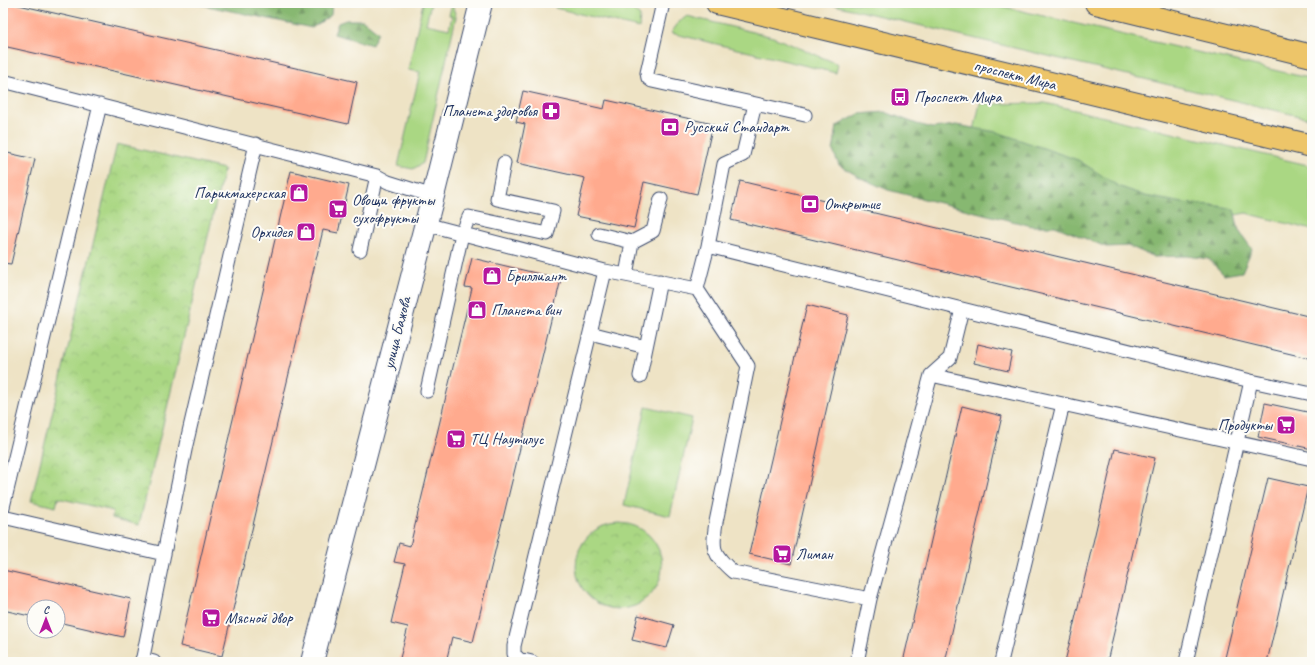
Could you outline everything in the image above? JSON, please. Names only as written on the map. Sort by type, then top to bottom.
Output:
[{"type":"main road","name":"проспект Мира","points":[[718,3],[1312,146]]},
{"type":"main road","points":[[1096,3],[1312,56]]},
{"type":"street","name":"улица Бажова","points":[[312,662],[433,196],[481,3]]},
{"type":"lane","points":[[663,3],[647,73],[648,78],[652,81],[805,115]]},
{"type":"lane","points":[[3,81],[256,144],[377,176],[388,182],[433,196]]},
{"type":"lane","points":[[697,289],[708,246],[724,164],[743,155],[755,104]]},
{"type":"lane","points":[[3,507],[100,105]]},
{"type":"lane","points":[[146,661],[164,554],[186,445],[256,144]]},
{"type":"lane","points":[[427,391],[462,234],[469,217],[547,234],[553,211],[497,199],[504,163]]},
{"type":"lane","points":[[360,250],[377,176]]},
{"type":"lane","points":[[599,234],[632,242],[652,231],[661,199]]},
{"type":"lane","points":[[425,224],[605,271],[697,289],[748,366],[716,522],[713,546],[720,561],[733,572],[870,599]]},
{"type":"lane","points":[[626,275],[632,242]]},
{"type":"lane","points":[[708,246],[1251,381],[1312,394]]},
{"type":"lane","points":[[532,662],[519,659],[514,654],[514,646],[605,271]]},
{"type":"lane","points":[[640,376],[660,282]]},
{"type":"lane","points":[[857,662],[870,599],[930,375],[950,358],[962,309]]},
{"type":"lane","points":[[590,333],[646,347]]},
{"type":"lane","points":[[930,375],[1312,459]]},
{"type":"lane","points":[[1186,662],[1238,443],[1251,381]]},
{"type":"lane","points":[[1001,662],[1063,404]]},
{"type":"lane","points":[[3,517],[164,554]]},
{"type":"green space","points":[[193,3],[332,3],[331,15],[312,28]]},
{"type":"green space","points":[[423,3],[431,3],[426,24],[449,29],[452,16],[449,15],[452,4],[456,17],[423,163],[413,169],[398,166],[420,72],[408,70]]},
{"type":"green space","points":[[557,3],[627,4],[640,16],[639,28],[555,8]]},
{"type":"green space","points":[[826,3],[988,3],[1312,79],[1312,119]]},
{"type":"green space","points":[[687,16],[773,37],[838,64],[836,73],[671,33],[679,22]]},
{"type":"green space","points":[[346,20],[363,20],[378,32],[372,45],[334,34],[338,23]]},
{"type":"green space","points":[[980,103],[1045,103],[1312,166],[1312,230],[1246,213],[1208,220],[968,158]]},
{"type":"green space","points":[[885,112],[917,124],[933,128],[956,125],[997,132],[1078,160],[1118,186],[1145,196],[1183,203],[1213,205],[1234,209],[1239,231],[1252,249],[1242,272],[1224,275],[1209,259],[1187,256],[1154,257],[1129,246],[1106,247],[1055,226],[1032,226],[888,190],[861,178],[839,165],[833,151],[837,126],[859,114]]},
{"type":"green space","points":[[117,144],[224,169],[139,525],[112,518],[113,511],[58,498],[56,507],[31,501]]},
{"type":"green space","points":[[646,407],[692,418],[670,516],[624,505]]},
{"type":"green space","points":[[619,523],[635,526],[643,530],[655,542],[659,550],[662,566],[659,582],[655,590],[643,602],[635,606],[619,609],[603,606],[595,602],[583,590],[579,582],[576,566],[579,550],[583,542],[595,530],[603,526]]},
{"type":"building","points":[[3,3],[10,3],[357,82],[348,124],[3,46]]},
{"type":"building","points":[[523,91],[604,109],[606,100],[713,124],[697,194],[644,182],[634,228],[576,216],[585,178],[517,163],[525,124],[516,122]]},
{"type":"building","points":[[3,152],[35,159],[11,264],[3,263]]},
{"type":"building","points":[[291,171],[349,185],[338,233],[323,230],[222,656],[180,646]]},
{"type":"building","points":[[740,181],[1312,317],[1312,359],[731,220]]},
{"type":"building","points":[[472,258],[561,279],[473,642],[452,637],[446,662],[399,662],[408,627],[391,623],[405,564],[394,562],[399,543],[410,546],[472,288],[465,287]]},
{"type":"building","points":[[807,305],[848,315],[791,564],[749,554]]},
{"type":"building","points":[[978,344],[1012,352],[1008,371],[974,363]]},
{"type":"building","name":"Продукты","points":[[1265,403],[1312,413],[1312,449],[1258,437]]},
{"type":"building","points":[[962,406],[1002,416],[945,662],[903,662]]},
{"type":"building","points":[[1115,449],[1155,458],[1107,662],[1065,662]]},
{"type":"building","points":[[1268,478],[1308,487],[1267,662],[1224,662]]},
{"type":"building","points":[[3,570],[131,599],[123,637],[66,624],[66,599],[26,599],[26,615],[3,610]]},
{"type":"building","points":[[638,615],[674,625],[667,648],[632,640]]},
{"type":"place","name":"Проспект Мира","points":[[900,97]]},
{"type":"place","name":"Планета здоровья","points":[[551,111]]},
{"type":"place","name":"Русский Стандарт","points":[[670,127]]},
{"type":"place","name":"Парикмахерская","points":[[299,193]]},
{"type":"place","name":"Открытие","points":[[810,204]]},
{"type":"place","name":"Овощи фрукты сухофрукты","points":[[338,209]]},
{"type":"place","name":"Орхидея","points":[[306,232]]},
{"type":"place","name":"Бриллиант","points":[[492,276]]},
{"type":"place","name":"Планета вин","points":[[477,310]]},
{"type":"place","name":"Продукты","points":[[1286,425]]},
{"type":"place","name":"ТЦ Наутилус","points":[[456,439]]},
{"type":"place","name":"Лиман","points":[[782,554]]},
{"type":"place","name":"Мясной двор","points":[[211,618]]}]
